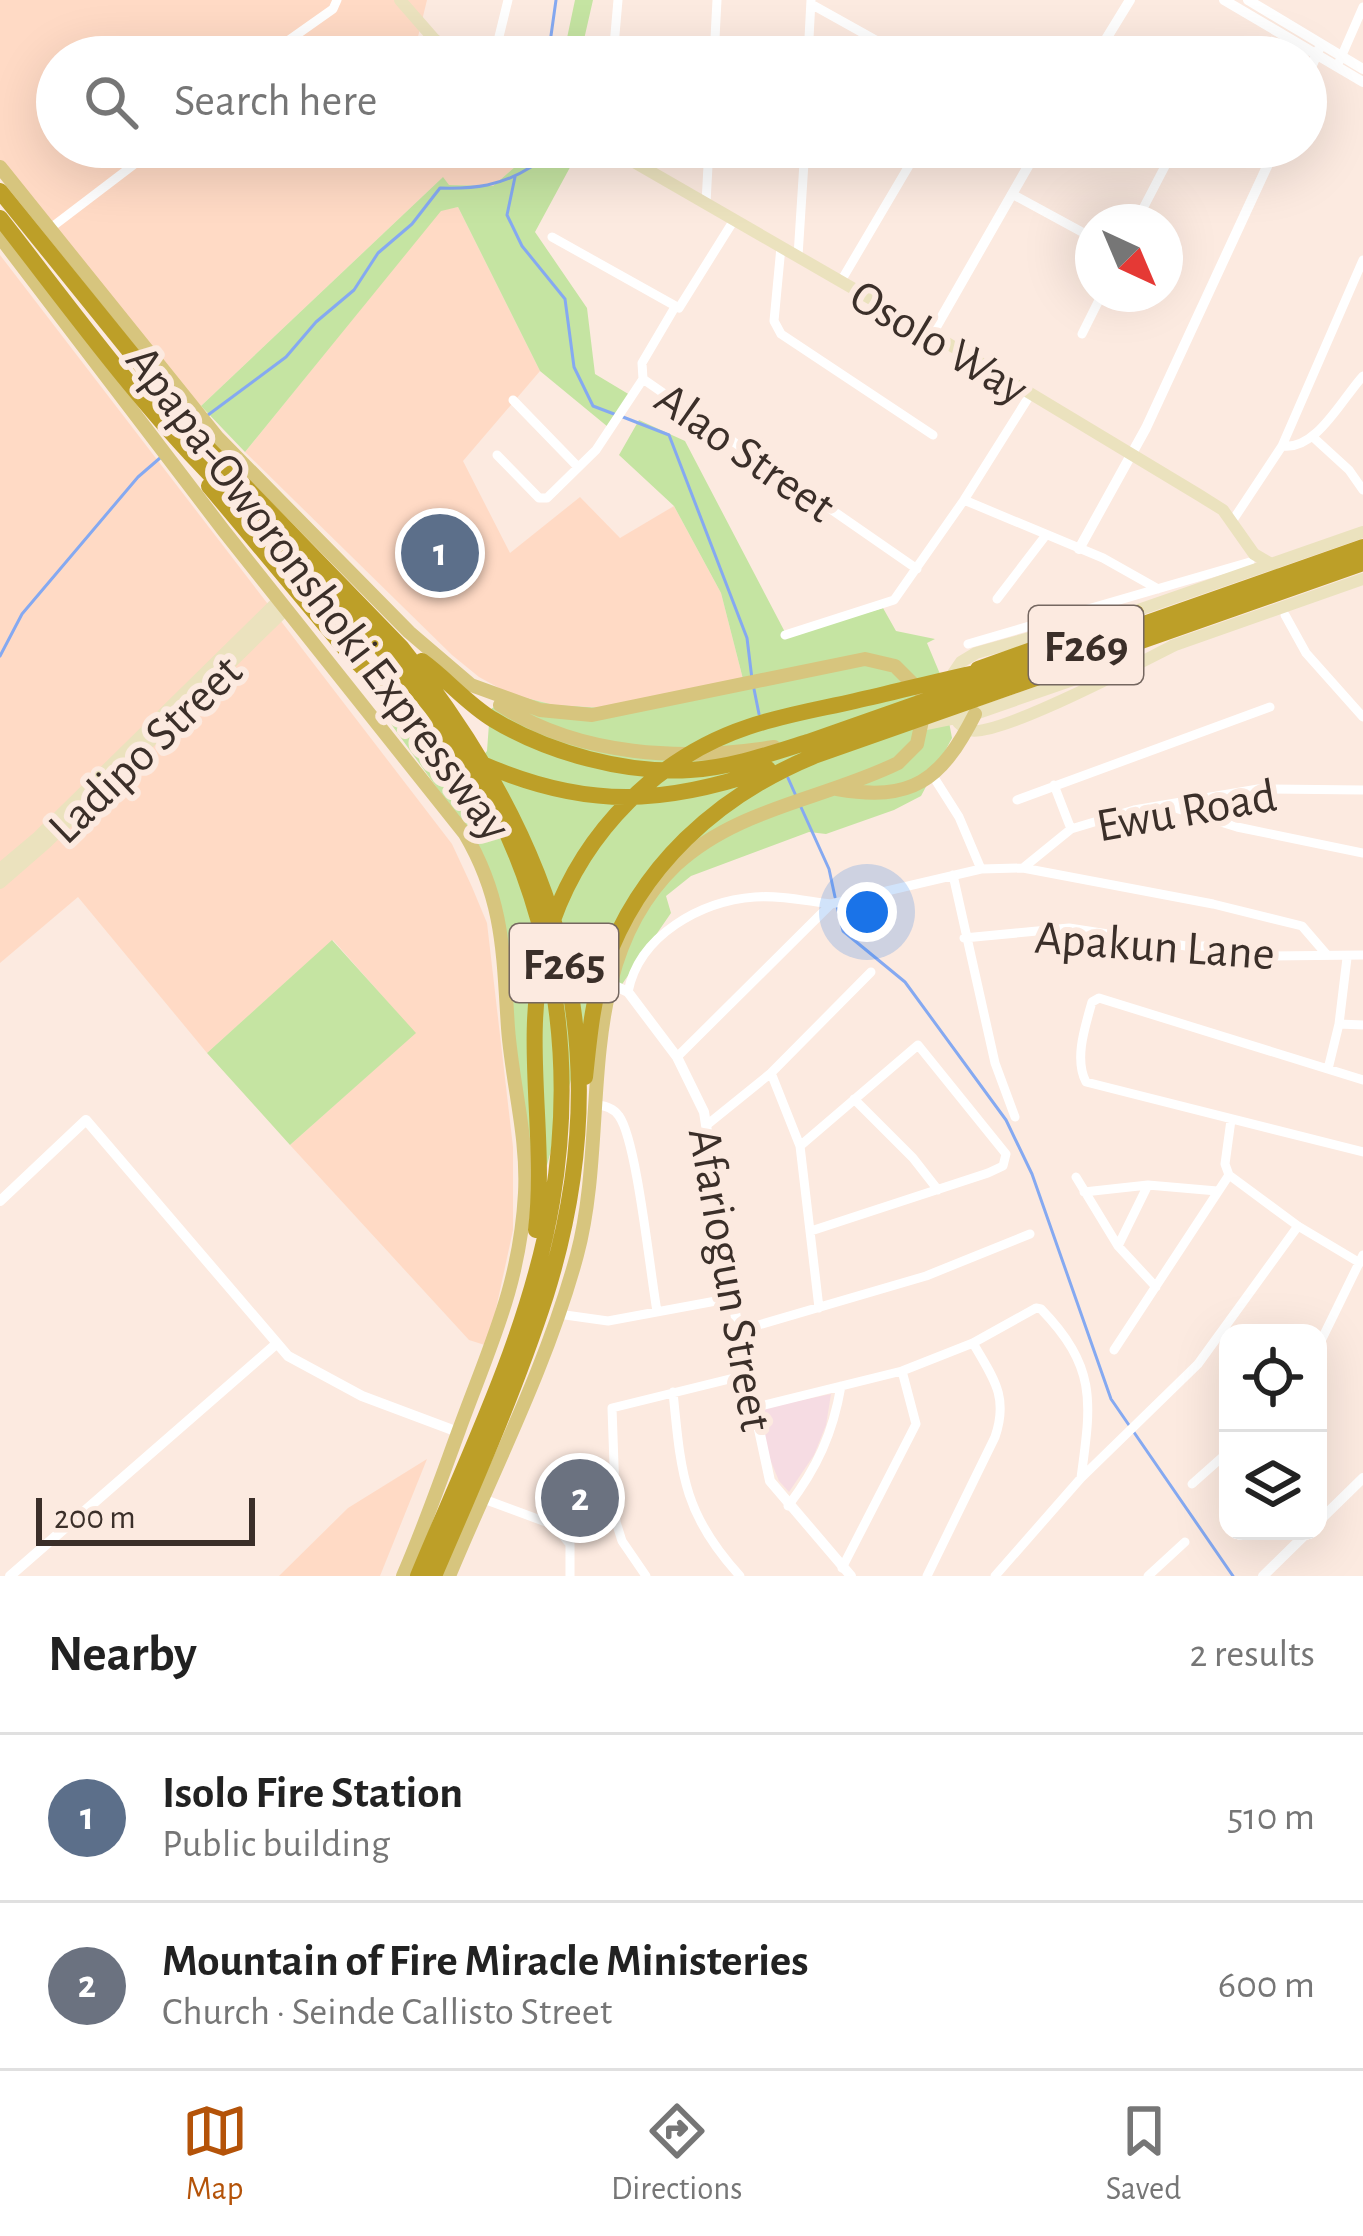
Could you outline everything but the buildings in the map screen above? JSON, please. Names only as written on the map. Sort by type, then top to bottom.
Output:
[{"type":"highway","name":"Apapa-Oworonshoki Expressway","points":[[0,191],[175,423]]},
{"type":"highway","name":"Apapa-Oworonshoki Expressway","points":[[0,218],[175,423],[206,448],[401,647],[474,745],[538,867],[570,992],[579,1120],[566,1214],[547,1292],[507,1406],[434,1576]]},
{"type":"highway","name":"Apapa-Oworonshoki Expressway","points":[[206,448],[432,709],[477,773],[521,864],[556,989],[564,1085],[552,1201],[515,1339],[418,1576]]},
{"type":"highway","points":[[206,448],[206,482],[352,657],[432,735],[470,759],[518,779],[584,796],[653,798],[691,793],[800,752]]},
{"type":"highway","name":"F269","points":[[800,752],[1363,547]]},
{"type":"highway","name":"F269","points":[[800,752],[896,730],[1363,563]]},
{"type":"highway","points":[[956,676],[1136,613]]},
{"type":"highway","points":[[1102,639],[1136,613]]},
{"type":"highway","points":[[401,647],[491,718],[554,748],[604,762],[668,771],[769,761]]},
{"type":"highway","points":[[515,1339],[538,1218],[535,998],[546,942],[566,888],[592,844],[667,768],[712,742],[776,719],[1055,656]]},
{"type":"highway","points":[[579,1120],[603,971],[622,924],[644,886],[675,848],[769,761]]},
{"type":"main road","points":[[408,4],[437,36]]},
{"type":"main road","name":"Apapa-Oworonshoki Expressway","points":[[0,166],[48,230],[175,423],[179,471],[465,834],[500,915],[526,1189],[518,1266],[496,1341],[404,1576]]},
{"type":"main road","name":"Osolo Way","points":[[645,168],[1223,510],[1250,563],[1273,565]]},
{"type":"main road","name":"Apapa-Oworonshoki Expressway","points":[[0,237],[175,423],[471,686],[540,710],[592,715],[866,659],[896,666],[910,679],[924,706],[916,744],[898,763],[725,830],[672,869],[636,920],[604,1012],[578,1251],[506,1450],[449,1576]]},
{"type":"main road","points":[[1175,645],[985,731],[970,731],[954,717],[946,701],[946,686],[961,662],[976,653],[1048,631],[1136,613],[1250,563],[1273,565],[1363,532]]},
{"type":"main road","points":[[896,730],[975,714],[1363,579]]},
{"type":"main road","name":"Ladipo Street","points":[[0,869],[282,605]]},
{"type":"main road","name":"Ladipo Street","points":[[0,883],[46,843],[282,605]]},
{"type":"main road","points":[[471,686],[517,716],[600,744],[660,755],[769,761]]},
{"type":"main road","points":[[832,788],[873,795],[901,792],[933,776],[975,714]]},
{"type":"street","points":[[295,36],[333,9],[337,0]]},
{"type":"street","points":[[499,36],[508,0]]},
{"type":"street","points":[[615,36],[618,0]]},
{"type":"street","points":[[715,36],[718,0]]},
{"type":"street","points":[[1112,36],[1130,0]]},
{"type":"street","points":[[1224,0],[1294,36]]},
{"type":"street","points":[[1248,0],[1300,36]]},
{"type":"street","points":[[809,36],[811,2],[870,36]]},
{"type":"street","points":[[1340,61],[1363,7]]},
{"type":"street","points":[[1327,54],[1363,69]]},
{"type":"street","points":[[1340,61],[1363,82]]},
{"type":"street","points":[[48,230],[129,168]]},
{"type":"street","points":[[706,203],[708,168]]},
{"type":"street","points":[[798,256],[804,168]]},
{"type":"street","points":[[841,281],[908,168]]},
{"type":"street","points":[[932,334],[1027,168]]},
{"type":"street","points":[[1145,204],[1164,168]]},
{"type":"street","points":[[1078,549],[1132,455],[1267,168]]},
{"type":"street","points":[[1012,194],[1075,228]]},
{"type":"street","name":"Alao Street","points":[[734,220],[683,306],[676,308],[642,363],[643,379],[916,569]]},
{"type":"street","points":[[552,238],[676,308]]},
{"type":"street","points":[[781,248],[774,321],[781,334],[933,435]]},
{"type":"street","points":[[1232,520],[1282,446],[1363,260]]},
{"type":"street","points":[[1082,334],[1093,312]]},
{"type":"street","points":[[1282,446],[1298,448],[1314,438],[1362,378]]},
{"type":"street","points":[[497,455],[542,500],[578,467],[643,379]]},
{"type":"street","points":[[785,635],[888,604],[964,500],[1030,394]]},
{"type":"street","points":[[513,400],[578,467]]},
{"type":"street","points":[[1314,438],[1363,490]]},
{"type":"street","points":[[964,500],[1138,574],[1158,589]]},
{"type":"street","points":[[997,599],[1046,535]]},
{"type":"street","points":[[968,644],[1250,563]]},
{"type":"street","points":[[1285,615],[1306,652],[1363,717]]},
{"type":"street","points":[[1017,800],[1270,706]]},
{"type":"street","points":[[933,776],[959,817],[981,869]]},
{"type":"street","points":[[1054,785],[1071,830]]},
{"type":"street","name":"Ewu Road","points":[[1023,868],[1071,830],[1110,816],[1258,789],[1363,790]]},
{"type":"street","points":[[1166,805],[1238,827],[1363,853]]},
{"type":"street","points":[[628,992],[643,957],[660,935],[698,912],[760,896],[837,903],[981,869],[1023,868],[1214,904],[1302,926],[1328,955]]},
{"type":"street","points":[[953,875],[995,1064],[1015,1118]]},
{"type":"street","points":[[677,1057],[837,903]]},
{"type":"street","name":"Apakun Lane","points":[[964,938],[1069,928],[1186,946],[1220,946],[1261,956],[1363,956]]},
{"type":"street","points":[[1328,1069],[1347,958]]},
{"type":"street","points":[[708,1124],[770,1072],[871,972]]},
{"type":"street","name":"Afariogun Street","points":[[611,984],[628,992],[677,1057],[708,1124],[732,1298],[770,1480],[847,1572]]},
{"type":"street","points":[[1363,1080],[1100,998],[1092,1002],[1082,1040],[1081,1076],[1086,1082],[1363,1151]]},
{"type":"street","points":[[1339,1024],[1363,1025]]},
{"type":"street","points":[[800,1146],[915,1046],[921,1046],[1006,1154],[1003,1166],[812,1231]]},
{"type":"street","points":[[770,1072],[800,1146],[819,1308]]},
{"type":"street","points":[[854,1099],[938,1190]]},
{"type":"street","points":[[594,1104],[619,1115],[631,1149],[657,1312]]},
{"type":"street","points":[[0,1202],[86,1120],[275,1345],[362,1396],[458,1432]]},
{"type":"street","points":[[1231,1120],[1229,1175],[1298,1226],[1361,1259],[1327,1329]]},
{"type":"street","points":[[1114,1350],[1229,1175]]},
{"type":"street","points":[[1076,1177],[1118,1246],[1156,1287]]},
{"type":"street","points":[[1084,1192],[1148,1185],[1217,1191]]},
{"type":"street","points":[[1118,1246],[1148,1185]]},
{"type":"street","points":[[995,1576],[1081,1478],[1198,1364],[1298,1226]]},
{"type":"street","points":[[738,1331],[926,1276],[1030,1234]]},
{"type":"street","points":[[558,1314],[608,1321],[732,1298]]},
{"type":"street","points":[[752,1408],[902,1371],[973,1343],[1036,1308],[1045,1312],[1072,1350],[1085,1377],[1091,1406],[1081,1478]]},
{"type":"street","points":[[927,1576],[1003,1413],[994,1380],[973,1343]]},
{"type":"street","points":[[10,1576],[275,1345]]},
{"type":"street","points":[[847,1572],[916,1424],[902,1371]]},
{"type":"street","points":[[646,1576],[622,1541],[616,1522],[612,1408],[746,1376]]},
{"type":"street","points":[[788,1506],[823,1453],[841,1386]]},
{"type":"street","points":[[673,1392],[695,1518],[740,1576]]},
{"type":"street","points":[[1192,1484],[1219,1460]]},
{"type":"street","points":[[1327,1513],[1363,1478]]},
{"type":"street","points":[[482,1498],[554,1525],[570,1544],[570,1576]]},
{"type":"street","points":[[1262,1576],[1300,1540]]},
{"type":"street","points":[[1148,1576],[1185,1542]]},
{"type":"shaded area","points":[[0,0],[427,0],[418,36],[36,36],[36,168],[514,168],[493,186],[448,185],[442,178],[201,406],[0,165]]},
{"type":"shaded area","points":[[458,207],[540,371],[463,461],[510,553],[580,497],[620,538],[674,506],[721,593],[743,679],[603,708],[554,705],[510,694],[452,655],[245,452],[441,210]]},
{"type":"shaded area","points":[[0,255],[452,844],[472,887],[487,923],[513,1147],[513,1230],[488,1346],[469,1340],[290,1145],[415,1033],[333,940],[207,1053],[78,897],[0,963]]},
{"type":"shaded area","points":[[831,1394],[814,1455],[789,1492],[767,1452],[759,1409]]},
{"type":"shaded area","points":[[427,1459],[380,1576],[279,1576],[348,1508]]},
{"type":"green space","points":[[575,0],[593,0],[585,36],[567,36]]},
{"type":"green space","points":[[514,168],[570,168],[535,232],[587,308],[595,374],[635,398],[608,427],[540,371],[458,207],[441,211],[245,452],[201,406],[443,177],[449,185],[493,186]]},
{"type":"green space","points":[[639,420],[685,441],[787,636],[883,608],[896,631],[935,639],[927,643],[940,674],[952,738],[921,796],[826,834],[809,832],[691,876],[666,896],[671,913],[581,1044],[547,1165],[525,1180],[509,973],[473,838],[391,724],[397,717],[465,777],[487,751],[490,710],[510,694],[554,705],[603,708],[743,679],[721,593],[674,506],[619,455]]},
{"type":"green space","points":[[332,940],[416,1033],[290,1145],[207,1053]]},
{"type":"waterway","points":[[551,36],[556,0]]},
{"type":"waterway","points":[[208,415],[286,357],[316,322],[354,290],[378,253],[412,224],[440,188],[476,187],[529,168]]},
{"type":"waterway","points":[[515,177],[507,215],[522,246],[565,299],[574,367],[593,406],[614,414]]},
{"type":"waterway","points":[[623,417],[669,435],[747,638],[752,679]]},
{"type":"waterway","points":[[0,656],[22,614],[138,477],[160,458]]},
{"type":"waterway","points":[[754,689],[759,714]]},
{"type":"waterway","points":[[788,778],[796,796]]},
{"type":"waterway","points":[[800,805],[829,869],[835,897]]},
{"type":"waterway","points":[[837,906],[843,931],[905,982],[1006,1120],[1032,1174],[1111,1399],[1233,1576]]},
{"type":"place","name":"Isolo Fire Station","points":[[440,553]]},
{"type":"place","name":"Mountain of Fire Miracle Ministeries","points":[[580,1498]]}]
